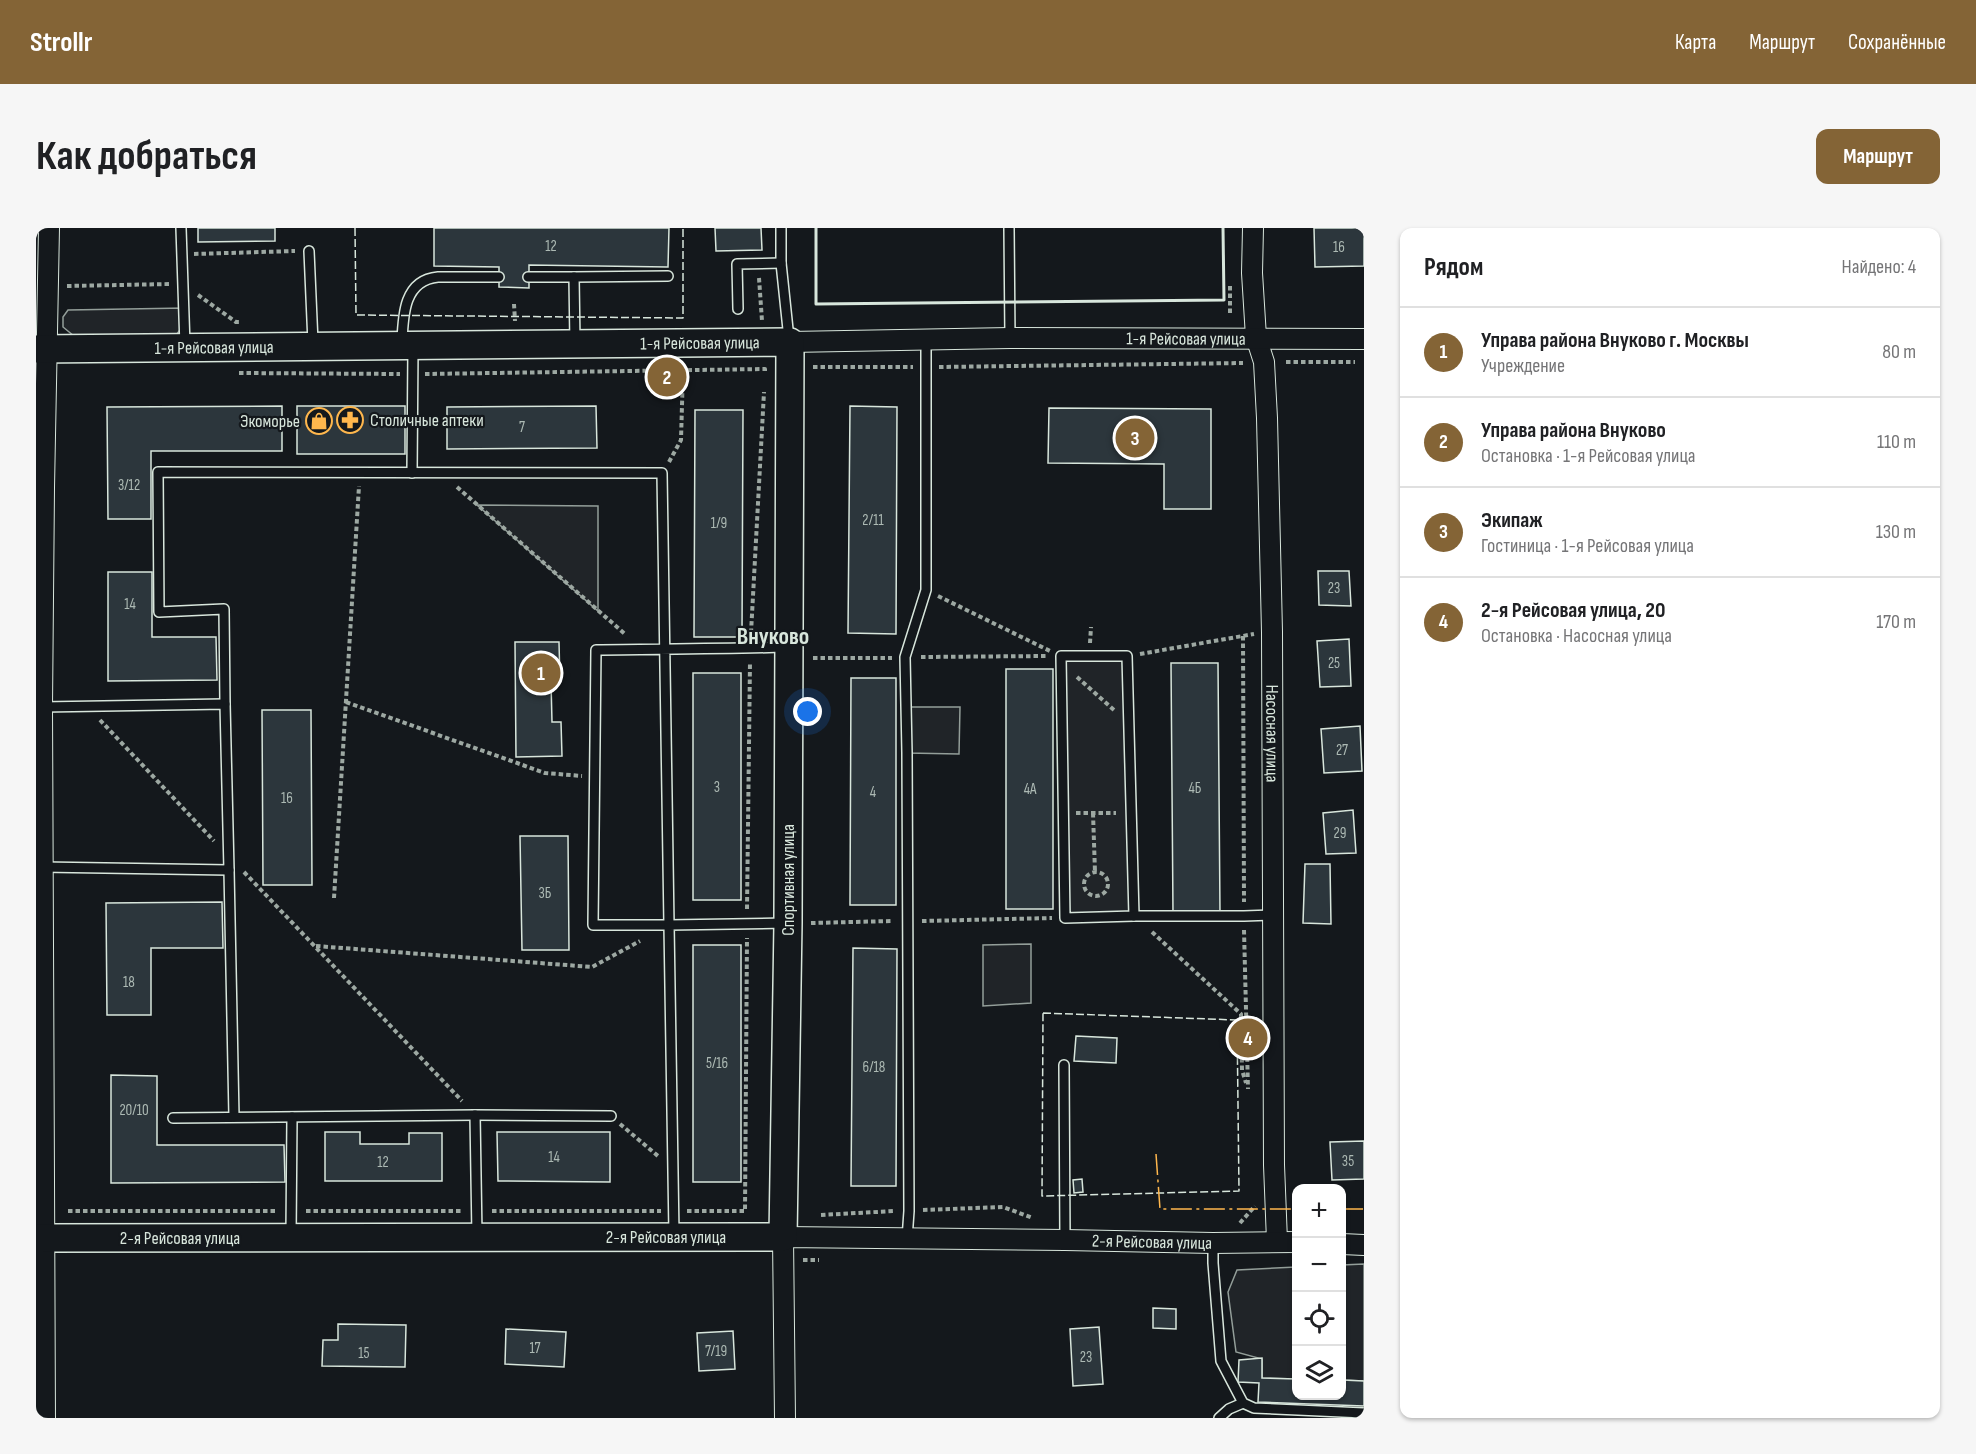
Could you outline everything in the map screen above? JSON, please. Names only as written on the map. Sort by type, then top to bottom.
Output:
[{"type":"street","points":[[45,1418],[40,1333],[42,707],[40,488],[41,349],[48,287],[49,228]]},
{"type":"street","name":"Насосная улица","points":[[1253,228],[1252,273],[1256,337],[1264,362],[1267,418],[1272,632],[1274,1165],[1277,1241]]},
{"type":"street","name":"1-я Рейсовая улица","points":[[41,349],[1011,338],[1364,339]]},
{"type":"street","name":"Спортивная улица","points":[[785,1418],[783,1237],[788,923],[790,342]]},
{"type":"street","name":"2-я Рейсовая улица","points":[[40,1238],[291,1224],[674,1224],[783,1237],[907,1239],[1065,1230],[1213,1243],[1292,1242]]},
{"type":"street","points":[[1346,1244],[1364,1245]]},
{"type":"lane","points":[[181,228],[186,348]]},
{"type":"lane","points":[[781,228],[781,263],[790,342]]},
{"type":"lane","points":[[1009,228],[1011,338]]},
{"type":"lane","points":[[309,251],[313,346]]},
{"type":"lane","points":[[738,309],[737,264],[781,263]]},
{"type":"lane","points":[[528,277],[668,276]]},
{"type":"lane","points":[[412,473],[408,344],[403,316],[407,299],[413,288],[430,277],[499,278]]},
{"type":"lane","points":[[574,277],[575,344]]},
{"type":"lane","points":[[907,1239],[909,1211],[905,657],[926,590],[926,340]]},
{"type":"lane","points":[[234,1117],[224,609],[159,612],[158,472],[662,473],[674,1224]]},
{"type":"lane","points":[[788,653],[750,648],[596,650],[593,925],[788,923]]},
{"type":"lane","points":[[1134,916],[1127,656],[1061,659],[1065,918],[1273,915]]},
{"type":"lane","points":[[42,707],[225,704]]},
{"type":"lane","points":[[42,867],[229,870]]},
{"type":"lane","points":[[1065,1065],[1065,1230]]},
{"type":"lane","points":[[475,1115],[476,1224]]},
{"type":"lane","points":[[173,1118],[611,1116]]},
{"type":"lane","points":[[291,1224],[292,1117]]},
{"type":"lane","points":[[1213,1243],[1221,1361],[1243,1403],[1254,1408],[1295,1414],[1364,1413]]},
{"type":"lane","points":[[1219,1418],[1229,1409],[1243,1403]]},
{"type":"path","points":[[182,255],[309,251]]},
{"type":"path","points":[[48,287],[182,283],[236,322],[247,322]]},
{"type":"path","points":[[504,321],[515,321],[514,304]]},
{"type":"path","points":[[1286,362],[1364,362]]},
{"type":"path","points":[[806,367],[926,368],[1246,363]]},
{"type":"path","points":[[764,380],[765,369]]},
{"type":"path","points":[[662,473],[681,440],[683,370]]},
{"type":"path","points":[[68,1211],[291,1224],[674,1224],[745,1210],[750,648],[764,392]]},
{"type":"path","points":[[440,473],[642,649]]},
{"type":"path","points":[[334,898],[360,474]]},
{"type":"path","points":[[926,590],[1061,659],[1129,723]]},
{"type":"path","points":[[1127,656],[1272,632]]},
{"type":"path","points":[[1134,916],[1241,1014],[1242,1070],[1248,1089],[1244,916],[1243,636]]},
{"type":"path","points":[[788,653],[1061,659]]},
{"type":"path","points":[[346,702],[545,773],[595,777]]},
{"type":"path","points":[[87,706],[475,1115]]},
{"type":"path","points":[[1063,813],[1132,813]]},
{"type":"path","points":[[1093,813],[1095,872]]},
{"type":"path","points":[[1095,872],[1102,874],[1107,884],[1105,892],[1098,896],[1086,892],[1084,884],[1088,875],[1095,872]]},
{"type":"path","points":[[788,923],[1065,918]]},
{"type":"path","points":[[315,946],[592,967],[669,925]]},
{"type":"path","points":[[611,1116],[673,1168]]},
{"type":"path","points":[[1239,1225],[1260,1200]]},
{"type":"path","points":[[810,1216],[1003,1207],[1065,1230]]},
{"type":"shaded area","points":[[185,308],[187,320],[177,334],[74,336],[63,327],[63,317],[68,310]]},
{"type":"shaded area","points":[[477,505],[598,506],[598,611]]},
{"type":"shaded area","points":[[1061,656],[1127,656],[1134,916],[1065,918]]},
{"type":"shaded area","points":[[905,707],[960,707],[959,754],[907,753]]},
{"type":"shaded area","points":[[1031,944],[1031,1003],[983,1006],[983,945]]},
{"type":"shaded area","points":[[1364,1264],[1364,1381],[1346,1380],[1346,1265]]},
{"type":"shaded area","points":[[1292,1267],[1292,1379],[1262,1378],[1262,1359],[1236,1352],[1228,1292],[1237,1270]]},
{"type":"building","points":[[198,228],[275,228],[275,241],[198,242]]},
{"type":"building","points":[[434,228],[669,228],[668,267],[529,265],[529,288],[499,287],[499,267],[434,266]]},
{"type":"building","points":[[715,228],[761,228],[762,250],[716,251]]},
{"type":"building","points":[[1314,228],[1364,228],[1364,266],[1315,267]]},
{"type":"building","points":[[282,406],[282,451],[151,451],[151,519],[108,519],[107,407]]},
{"type":"building","points":[[297,406],[405,406],[405,454],[297,454]]},
{"type":"building","points":[[596,406],[597,448],[447,449],[447,407]]},
{"type":"building","points":[[850,406],[897,407],[896,634],[848,633]]},
{"type":"building","points":[[1049,408],[1211,409],[1211,509],[1164,509],[1164,464],[1048,463]]},
{"type":"building","points":[[695,410],[743,410],[742,637],[694,637]]},
{"type":"building","points":[[1318,571],[1349,571],[1351,606],[1319,605]]},
{"type":"building","points":[[108,572],[152,572],[152,637],[216,637],[217,680],[108,681]]},
{"type":"building","points":[[1349,639],[1351,686],[1320,687],[1317,641]]},
{"type":"building","points":[[515,642],[559,642],[560,682],[551,682],[552,722],[561,722],[562,756],[516,757]]},
{"type":"building","points":[[1171,663],[1218,663],[1220,913],[1173,913]]},
{"type":"building","points":[[1006,669],[1053,669],[1053,909],[1006,909]]},
{"type":"building","points":[[693,673],[741,673],[741,900],[693,900]]},
{"type":"building","points":[[851,678],[896,678],[896,905],[850,905]]},
{"type":"building","points":[[262,710],[311,710],[312,885],[263,885]]},
{"type":"building","points":[[1360,726],[1362,771],[1324,773],[1321,729]]},
{"type":"building","points":[[1353,810],[1356,853],[1326,854],[1323,813]]},
{"type":"building","points":[[520,836],[568,836],[569,950],[522,950]]},
{"type":"building","points":[[1305,864],[1330,864],[1331,924],[1303,923]]},
{"type":"building","points":[[222,902],[223,948],[151,948],[151,1015],[107,1015],[106,903]]},
{"type":"building","points":[[693,945],[741,945],[741,1182],[693,1182]]},
{"type":"building","points":[[853,948],[897,949],[896,1186],[851,1186]]},
{"type":"building","points":[[1076,1036],[1117,1038],[1116,1063],[1074,1061]]},
{"type":"building","points":[[111,1075],[157,1076],[157,1145],[284,1145],[285,1182],[111,1183]]},
{"type":"building","points":[[325,1132],[360,1132],[360,1144],[409,1144],[409,1133],[442,1133],[442,1181],[325,1181]]},
{"type":"building","points":[[497,1132],[610,1132],[610,1182],[498,1181]]},
{"type":"building","points":[[1364,1141],[1364,1179],[1332,1180],[1330,1142]]},
{"type":"building","points":[[1082,1179],[1083,1192],[1074,1193],[1073,1180]]},
{"type":"building","points":[[1153,1308],[1176,1309],[1176,1329],[1153,1328]]},
{"type":"building","points":[[338,1324],[406,1325],[405,1367],[322,1366],[323,1340],[338,1340]]},
{"type":"building","points":[[1099,1327],[1103,1384],[1073,1386],[1070,1329]]},
{"type":"building","points":[[506,1329],[566,1332],[564,1367],[505,1364]]},
{"type":"building","points":[[733,1331],[735,1369],[699,1371],[697,1333]]},
{"type":"building","points":[[1262,1358],[1262,1378],[1292,1379],[1292,1400],[1346,1400],[1346,1380],[1364,1381],[1364,1406],[1258,1402],[1259,1383],[1238,1382],[1239,1360]]},
{"type":"fence","points":[[355,228],[356,315],[683,318],[683,228]]},
{"type":"fence","points":[[1043,1013],[1237,1020],[1239,1191],[1042,1196],[1043,1013]]},
{"type":"wall","points":[[816,228],[816,304],[1224,300],[1223,228]]},
{"type":"power","points":[[1156,1154],[1160,1209],[1292,1209]]},
{"type":"power","points":[[1346,1209],[1364,1209]]},
{"type":"place","name":"Управа района Внуково","points":[[667,377]]},
{"type":"place","name":"Столичные аптеки","points":[[350,420]]},
{"type":"place","name":"Экоморье","points":[[319,421]]},
{"type":"place","name":"Экипаж","points":[[1135,438]]},
{"type":"place","name":"Управа района Внуково г. Москвы","points":[[541,673]]},
{"type":"place","name":"2-я Рейсовая улица, 20","points":[[1248,1038]]},
{"type":"district","name":"Внуково","points":[[773,636]]}]
